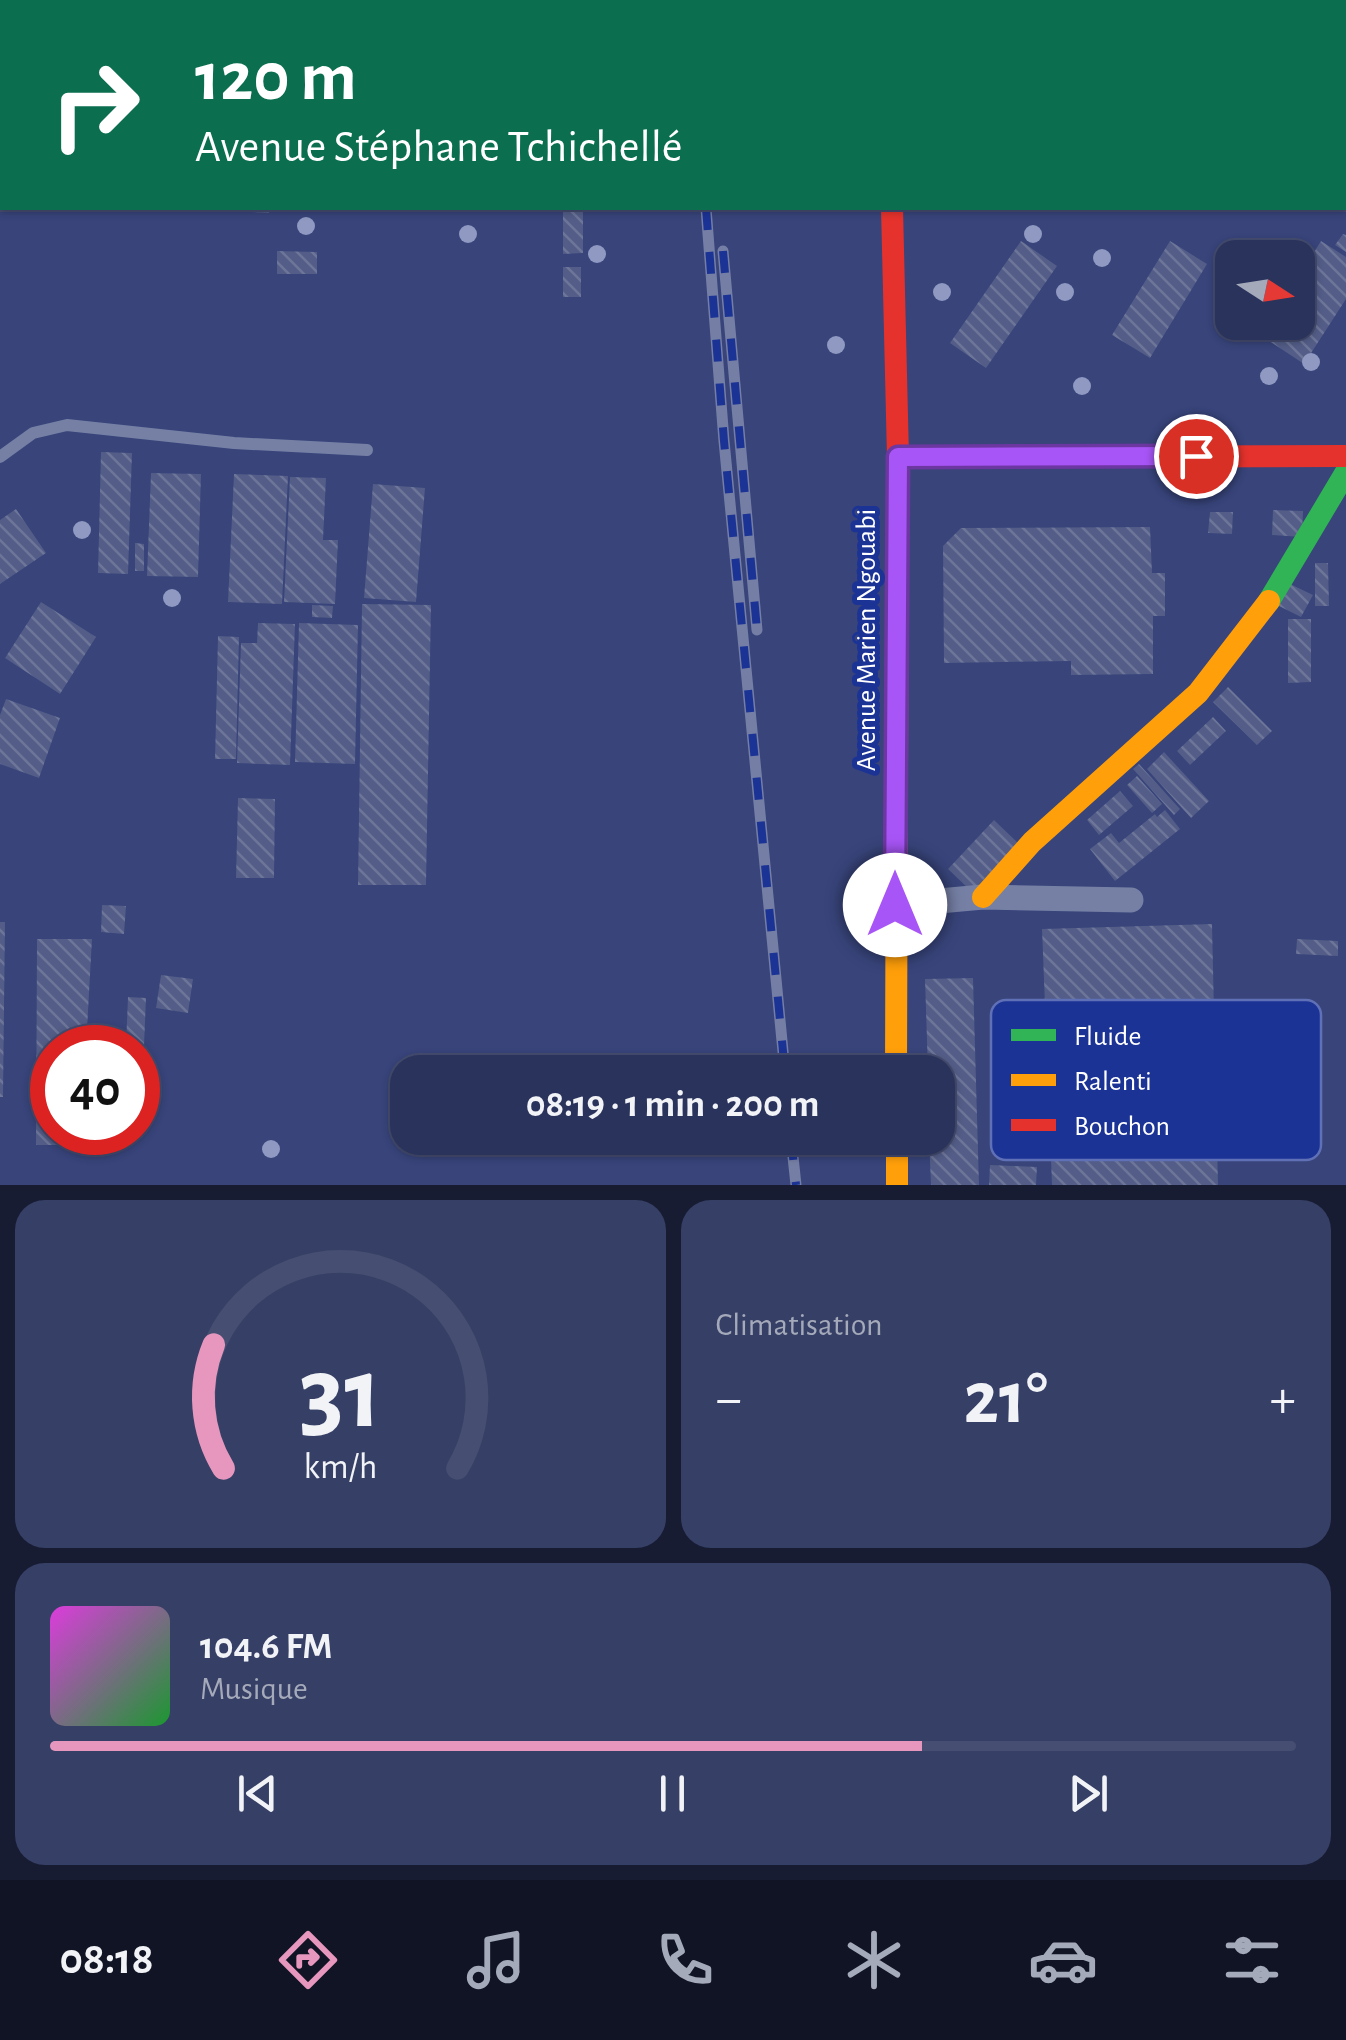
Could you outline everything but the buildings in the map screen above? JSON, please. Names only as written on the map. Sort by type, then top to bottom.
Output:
[{"type":"main road","name":"Avenue Marien Ngouabi","points":[[892,210],[898,457],[896,1055]]},
{"type":"main road","points":[[898,457],[1346,456]]},
{"type":"main road","points":[[983,897],[1036,837],[1120,766],[1200,690],[1262,608],[1346,472]]},
{"type":"main road","points":[[897,1155],[897,1185]]},
{"type":"street","points":[[895,905],[983,897],[1131,900]]},
{"type":"lane","points":[[0,457],[33,433],[66,426],[234,443],[367,450]]},
{"type":"railway","points":[[706,210],[724,441],[783,1055]]},
{"type":"railway","points":[[723,251],[757,630]]},
{"type":"railway","points":[[793,1155],[796,1185]]},
{"type":"traffic: fast","points":[[1269,601],[1346,472]]},
{"type":"traffic: slow","points":[[896,1055],[898,457]]},
{"type":"traffic: slow","points":[[983,897],[1032,842],[1198,693],[1269,601]]},
{"type":"traffic: slow","points":[[897,1155],[897,1185]]},
{"type":"traffic: jam","points":[[892,210],[898,457],[1346,456]]},
{"type":"route","points":[[895,905],[898,457],[1196,456]]}]
